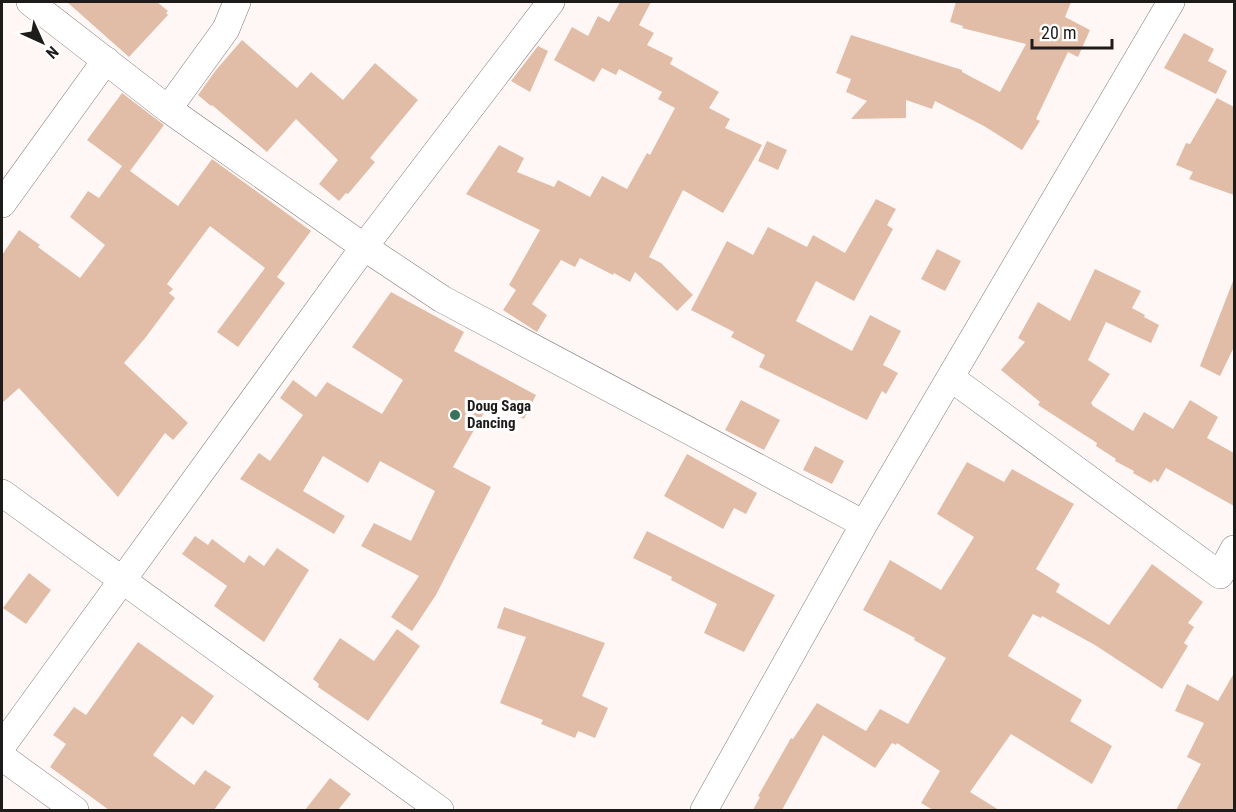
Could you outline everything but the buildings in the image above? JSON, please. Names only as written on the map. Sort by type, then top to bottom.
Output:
[{"type":"street","points":[[30,2],[168,109],[442,299],[864,524]]},
{"type":"street","points":[[168,109],[226,29],[237,2]]},
{"type":"street","points":[[2,746],[364,247],[551,2]]},
{"type":"street","points":[[704,810],[864,524],[1171,2]]},
{"type":"street","points":[[2,204],[106,60]]},
{"type":"street","points":[[951,378],[1227,581],[1234,549]]},
{"type":"street","points":[[2,494],[440,810]]},
{"type":"street","points":[[2,757],[75,810]]},
{"type":"place","name":"Doug Saga Dancing","points":[[455,415]]}]
